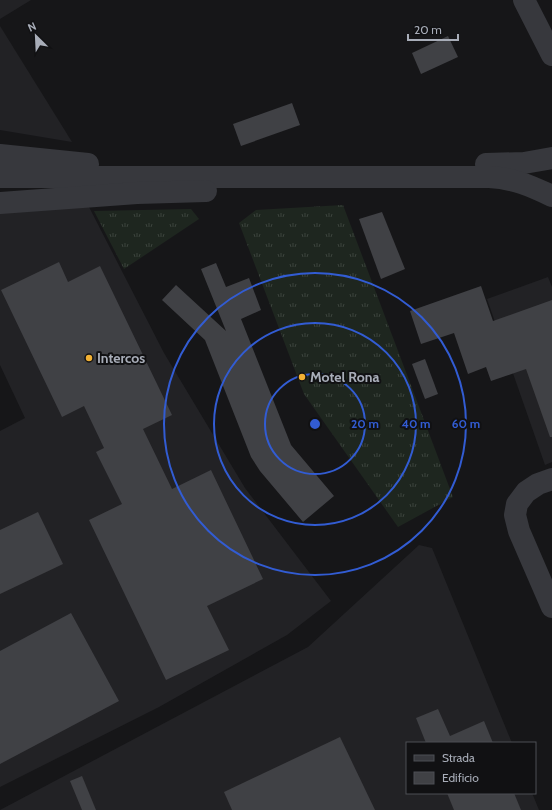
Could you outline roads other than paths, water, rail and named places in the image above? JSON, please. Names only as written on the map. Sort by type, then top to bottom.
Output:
[{"type":"street","points":[[524,0],[552,55]]},
{"type":"street","points":[[0,155],[99,165],[511,164],[536,162],[552,158]]},
{"type":"street","points":[[0,177],[489,176],[516,180],[552,196]]},
{"type":"street","points":[[0,203],[138,193],[473,187],[512,190],[536,196],[552,203]]},
{"type":"street","points":[[552,479],[538,484],[526,492],[517,504],[515,515],[519,531],[552,607]]},
{"type":"place","name":"Intercos","points":[[89,358]]},
{"type":"place","name":"Motel Rona","points":[[302,377]]}]
